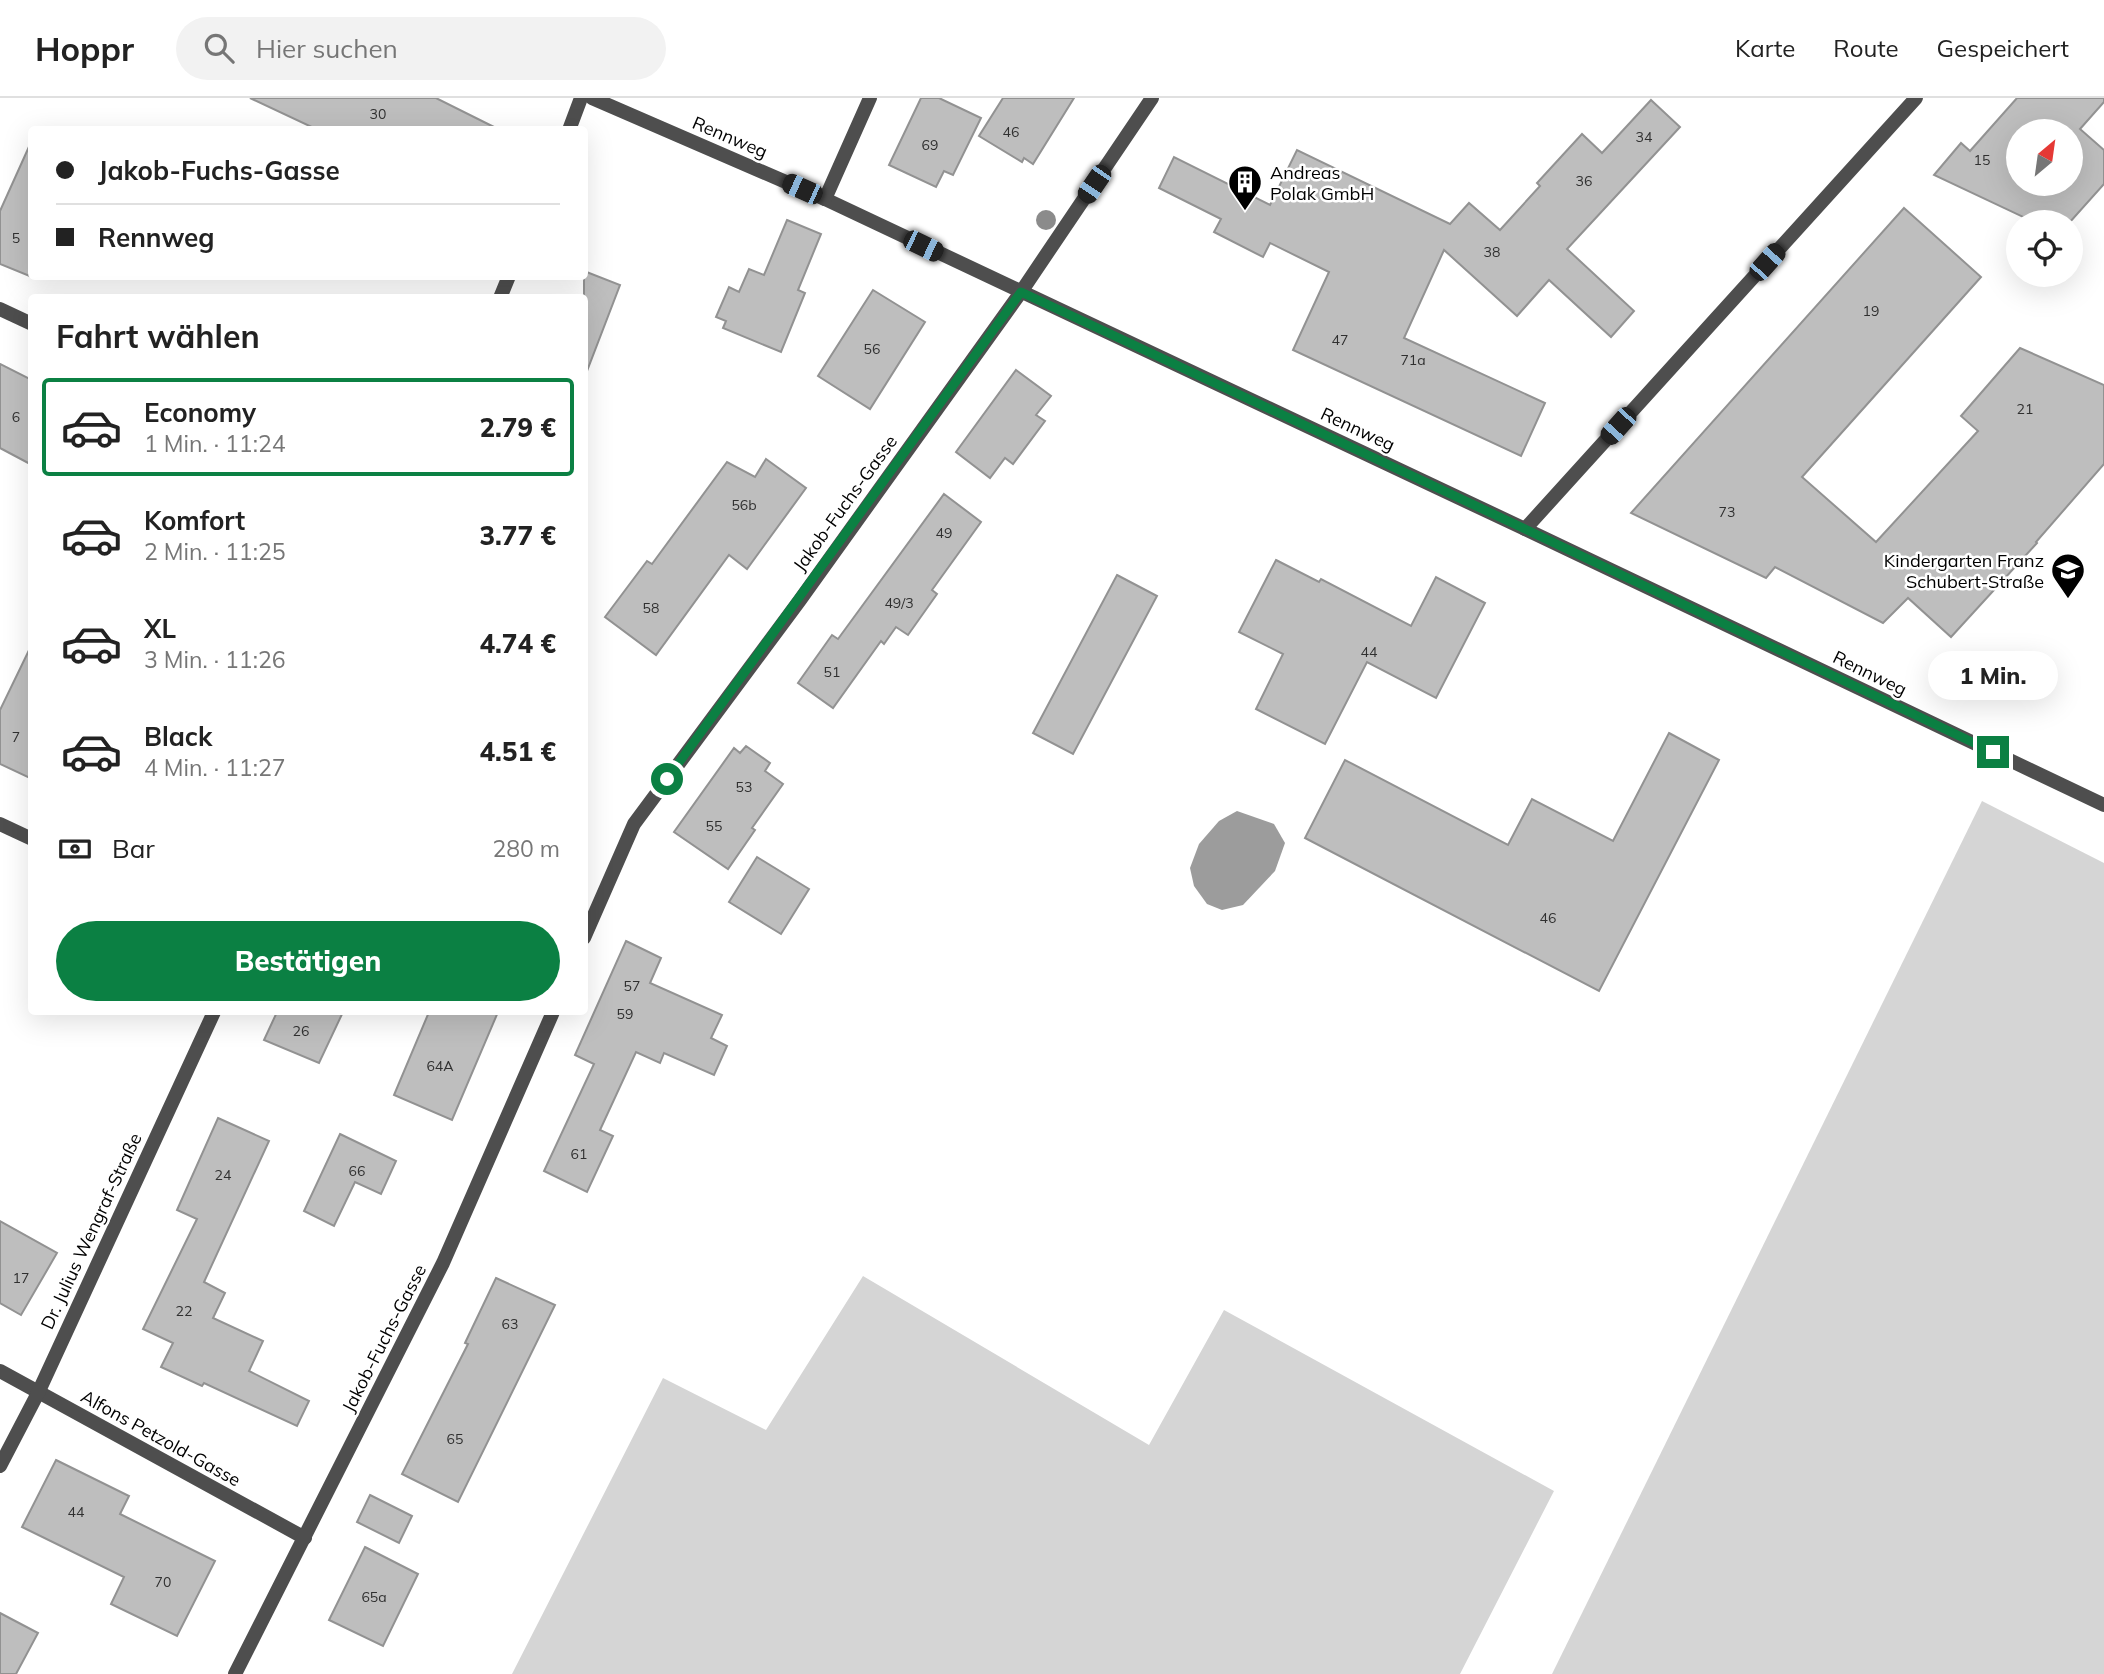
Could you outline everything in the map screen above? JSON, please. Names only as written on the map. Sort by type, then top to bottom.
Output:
[{"type":"street","points":[[571,126],[582,98]]},
{"type":"street","name":"Rennweg","points":[[592,98],[825,199],[2104,805]]},
{"type":"street","points":[[825,199],[870,98]]},
{"type":"street","name":"Jakob-Fuchs-Gasse","points":[[588,929],[634,824],[1021,292],[1152,98]]},
{"type":"street","points":[[1525,529],[1916,98]]},
{"type":"street","points":[[0,309],[28,322]]},
{"type":"street","points":[[0,824],[28,837]]},
{"type":"street","name":"Dr. Julius Wengraf-Straße","points":[[0,1466],[38,1392],[213,1015]]},
{"type":"street","name":"Jakob-Fuchs-Gasse","points":[[235,1674],[443,1263],[552,1015]]},
{"type":"street","name":"Alfons Petzold-Gasse","points":[[0,1371],[305,1538]]},
{"type":"shaded area","points":[[1982,801],[2104,863],[2104,1674],[1552,1674]]},
{"type":"shaded area","points":[[1237,811],[1274,824],[1285,843],[1275,871],[1243,905],[1222,910],[1207,904],[1194,886],[1190,868],[1199,844],[1219,821]]},
{"type":"shaded area","points":[[863,1276],[1149,1445],[1224,1310],[1554,1491],[1460,1674],[512,1674],[663,1378],[766,1430]]},
{"type":"building","points":[[250,98],[436,98],[492,126],[310,126]]},
{"type":"building","points":[[921,98],[939,98],[981,118],[953,175],[944,171],[936,187],[889,165]]},
{"type":"building","points":[[1003,98],[1074,98],[1033,164],[1024,158],[1022,162],[979,136]]},
{"type":"building","points":[[2017,98],[2104,98],[2104,102],[2083,126],[2083,119],[2006,119],[2006,196],[2083,196],[2083,132],[2104,150],[2104,184],[2081,210],[2008,210],[1934,175],[1961,143],[1970,151]]},
{"type":"building","points":[[1651,100],[1680,127],[1567,249],[1634,311],[1611,337],[1549,280],[1517,316],[1444,250],[1404,338],[1545,403],[1521,456],[1293,350],[1329,272],[1270,243],[1263,257],[1214,232],[1221,219],[1159,188],[1174,157],[1270,205],[1297,150],[1450,224],[1469,203],[1500,230],[1540,186],[1537,183],[1582,134],[1602,153]]},
{"type":"building","points":[[28,149],[28,275],[0,264],[0,211]]},
{"type":"building","points":[[1904,208],[1981,277],[1802,477],[1876,542],[1978,431],[1961,416],[2020,348],[2104,385],[2104,464],[2037,543],[1951,637],[1908,598],[1883,623],[1775,567],[1766,578],[1631,513]]},
{"type":"building","points":[[787,220],[821,234],[798,290],[805,293],[781,352],[723,328],[726,321],[716,317],[729,287],[739,292],[749,269],[764,275]]},
{"type":"building","points":[[588,273],[620,285],[588,368],[588,294],[584,294],[584,280],[588,280]]},
{"type":"building","points":[[873,290],[925,322],[870,409],[818,376]]},
{"type":"building","points":[[0,364],[28,378],[28,463],[0,448]]},
{"type":"building","points":[[1016,370],[1051,396],[1036,415],[1045,421],[1013,464],[1005,458],[990,478],[956,452]]},
{"type":"building","points":[[766,459],[806,488],[747,569],[729,555],[656,655],[605,617],[647,561],[652,564],[727,462],[755,477]]},
{"type":"building","points":[[944,494],[981,522],[932,590],[937,594],[908,635],[896,627],[884,644],[881,641],[833,708],[798,683],[832,635],[838,639]]},
{"type":"building","points":[[1276,560],[1319,582],[1321,579],[1411,626],[1436,577],[1485,603],[1436,698],[1367,662],[1325,744],[1256,709],[1283,654],[1239,632]]},
{"type":"building","points":[[1117,575],[1157,596],[1073,754],[1033,733]]},
{"type":"building","points":[[28,652],[28,777],[0,764],[0,710]]},
{"type":"building","points":[[1669,733],[1719,760],[1599,991],[1305,838],[1345,760],[1508,845],[1532,799],[1613,841]]},
{"type":"building","points":[[746,746],[770,763],[765,771],[783,784],[752,828],[755,830],[728,869],[674,832],[734,748],[740,753]]},
{"type":"building","points":[[757,857],[809,889],[781,934],[729,902]]},
{"type":"building","points":[[626,941],[661,958],[650,983],[722,1015],[711,1038],[727,1046],[714,1075],[664,1053],[660,1063],[636,1052],[600,1130],[613,1136],[587,1192],[544,1171],[594,1064],[575,1055]]},
{"type":"building","points":[[276,1015],[342,1015],[319,1063],[264,1040]]},
{"type":"building","points":[[428,1015],[497,1015],[452,1120],[394,1095]]},
{"type":"building","points":[[218,1118],[269,1141],[204,1282],[225,1293],[213,1318],[263,1341],[249,1371],[309,1401],[297,1426],[204,1383],[202,1386],[161,1367],[173,1343],[143,1329],[197,1219],[177,1210]]},
{"type":"building","points":[[340,1134],[396,1161],[381,1194],[355,1182],[334,1226],[304,1211]]},
{"type":"building","points":[[0,1221],[57,1253],[21,1315],[0,1303]]},
{"type":"building","points":[[496,1278],[555,1305],[458,1502],[402,1474],[468,1344],[465,1343]]},
{"type":"building","points":[[56,1460],[129,1496],[120,1514],[215,1561],[177,1636],[111,1604],[124,1577],[22,1527]]},
{"type":"building","points":[[370,1495],[412,1516],[399,1543],[357,1522]]},
{"type":"building","points":[[365,1547],[418,1574],[383,1646],[329,1620]]},
{"type":"building","points":[[0,1613],[38,1633],[16,1674],[0,1674]]},
{"type":"place","name":"Andreas Polak GmbH","points":[[1245,212]]},
{"type":"place","name":"Kindergarten Franz Schubert-Straße","points":[[2068,600]]},
{"type":"route","points":[[667,779],[800,600],[1021,292],[1993,752]]}]
